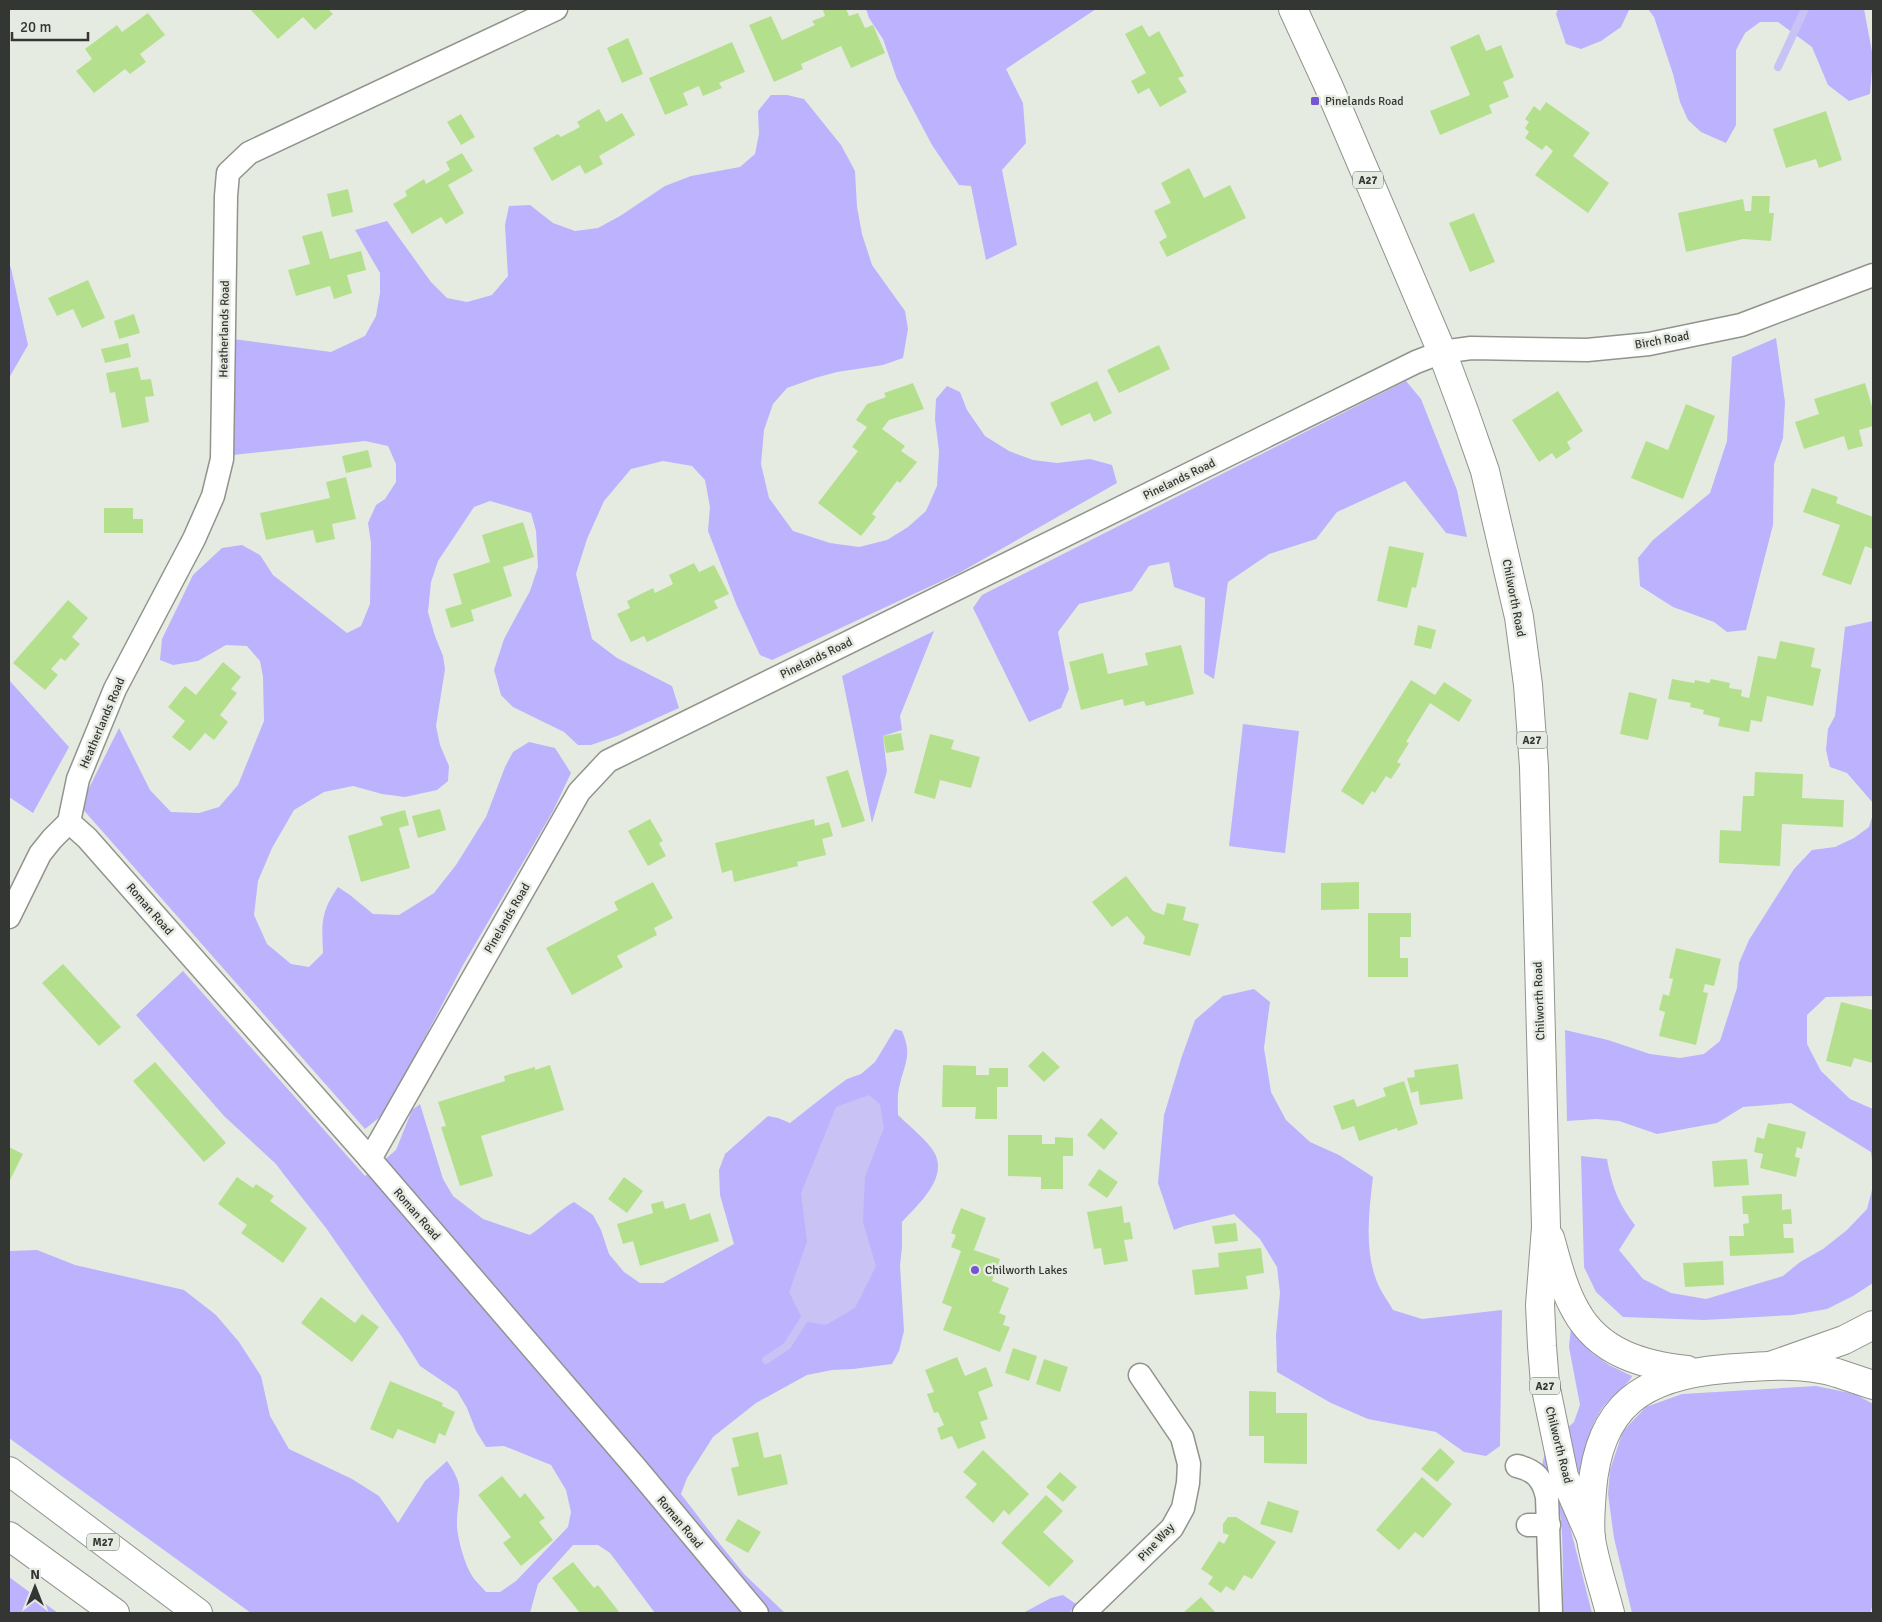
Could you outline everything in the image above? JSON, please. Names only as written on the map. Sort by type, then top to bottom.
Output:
[{"type":"main road","name":"Chilworth Road","points":[[1293,9],[1328,85],[1442,352],[1485,471],[1519,617],[1528,684],[1534,768],[1546,1227],[1540,1305],[1545,1384],[1564,1476],[1591,1538]]},
{"type":"main road","name":"Chilworth Road","points":[[1546,1227],[1561,1274],[1576,1311],[1595,1335],[1618,1352],[1638,1361],[1655,1366],[1696,1371]]},
{"type":"main road","points":[[1773,1365],[1844,1340],[1873,1324]]},
{"type":"main road","name":"A27","points":[[1610,1613],[1591,1538],[1593,1476],[1605,1432],[1617,1412],[1631,1398],[1668,1378],[1696,1371],[1773,1365],[1814,1368],[1836,1372],[1873,1385]]},
{"type":"main road","name":"M27","points":[[9,1471],[198,1613]]},
{"type":"main road","points":[[9,1536],[115,1613]]},
{"type":"street","name":"Heatherlands Road","points":[[69,822],[78,779],[115,689],[194,539],[213,496],[222,459],[226,196],[228,173],[249,153],[556,9]]},
{"type":"street","name":"Birch Road","points":[[1442,352],[1471,348],[1587,350],[1649,344],[1741,325],[1873,275]]},
{"type":"street","name":"Pinelands Road","points":[[370,1159],[579,792],[608,761],[1408,366],[1442,352]]},
{"type":"street","points":[[9,917],[40,854],[52,838],[69,822]]},
{"type":"street","name":"Roman Road","points":[[69,822],[87,838],[370,1159],[636,1468],[757,1613]]},
{"type":"street","name":"Pine Way","points":[[1084,1613],[1172,1528],[1183,1508],[1188,1483],[1189,1464],[1182,1437],[1140,1375]]},
{"type":"street","name":"Chilworth Road","points":[[1517,1466],[1531,1470],[1541,1480],[1548,1497],[1538,1525],[1551,1613]]},
{"type":"shaded area","points":[[866,9],[1096,9],[1006,69],[1023,103],[1026,143],[1002,170],[1017,245],[986,260],[971,186],[959,185],[932,145],[897,79],[883,39],[869,18]]},
{"type":"shaded area","points":[[1558,9],[1635,9],[1629,10],[1621,27],[1601,41],[1581,49],[1566,44],[1556,14]]},
{"type":"shaded area","points":[[1648,9],[1864,9],[1873,57],[1870,94],[1849,101],[1828,85],[1812,47],[1778,22],[1760,22],[1745,33],[1736,50],[1736,125],[1726,143],[1701,132],[1688,120],[1680,102],[1654,17]]},
{"type":"shaded area","points":[[771,95],[787,95],[804,99],[841,145],[855,171],[857,207],[862,234],[872,265],[905,311],[908,329],[903,358],[883,365],[837,372],[815,378],[787,388],[773,404],[764,430],[761,464],[769,498],[793,531],[830,543],[859,547],[887,540],[908,527],[926,511],[937,486],[939,451],[935,419],[936,399],[947,386],[960,392],[967,410],[985,436],[1009,451],[1033,460],[1057,463],[1090,459],[1112,465],[1117,483],[959,573],[772,660],[760,655],[737,606],[708,531],[710,507],[705,480],[692,466],[663,461],[631,469],[604,501],[587,539],[576,574],[592,639],[617,658],[672,686],[679,708],[617,736],[591,745],[578,745],[564,732],[513,707],[501,695],[494,670],[504,639],[530,591],[538,567],[536,531],[531,513],[490,501],[474,507],[438,561],[431,582],[428,612],[443,656],[445,669],[436,726],[440,745],[449,766],[448,781],[437,790],[405,797],[382,794],[353,786],[324,792],[294,810],[272,848],[258,881],[254,915],[267,944],[291,964],[309,967],[323,953],[323,919],[328,904],[338,887],[373,914],[399,915],[434,893],[456,865],[486,817],[505,767],[513,752],[529,742],[555,748],[571,773],[553,811],[463,965],[385,1113],[365,1129],[80,806],[119,728],[150,790],[171,812],[199,813],[219,807],[238,785],[264,721],[263,677],[260,661],[247,646],[226,645],[198,661],[173,665],[160,660],[162,639],[193,575],[222,548],[242,545],[260,555],[273,575],[347,633],[361,626],[370,604],[371,543],[368,523],[376,505],[385,499],[396,482],[396,464],[388,446],[365,441],[233,455],[233,339],[331,352],[365,336],[376,316],[380,293],[380,273],[355,230],[387,221],[431,282],[447,298],[467,302],[492,295],[508,276],[505,225],[509,206],[530,205],[553,223],[575,231],[598,228],[620,216],[665,186],[691,176],[740,167],[755,154],[759,134],[758,111]]},
{"type":"shaded area","points":[[9,264],[28,345],[9,378]]},
{"type":"shaded area","points":[[1776,338],[1785,402],[1783,438],[1774,464],[1773,525],[1746,630],[1727,632],[1714,622],[1673,607],[1640,586],[1638,558],[1653,540],[1710,493],[1727,441],[1732,357]]},
{"type":"shaded area","points":[[1406,381],[1421,399],[1457,490],[1467,537],[1446,533],[1405,481],[1337,512],[1316,539],[1269,554],[1228,582],[1214,679],[1204,673],[1205,598],[1174,587],[1169,562],[1149,566],[1132,591],[1079,604],[1058,632],[1069,689],[1061,708],[1029,722],[973,608],[982,595]]},
{"type":"shaded area","points":[[1873,621],[1873,803],[1847,773],[1830,767],[1826,750],[1828,729],[1835,716],[1845,627]]},
{"type":"shaded area","points":[[934,631],[900,716],[902,730],[883,736],[887,771],[872,823],[842,676]]},
{"type":"shaded area","points":[[9,680],[69,747],[33,813],[9,797]]},
{"type":"shaded area","points":[[1243,724],[1299,731],[1285,853],[1229,846]]},
{"type":"shaded area","points":[[1873,814],[1873,996],[1826,997],[1807,1015],[1807,1044],[1821,1071],[1850,1099],[1873,1109],[1873,1168],[1871,1152],[1791,1103],[1743,1107],[1717,1123],[1657,1134],[1619,1121],[1596,1119],[1567,1121],[1565,1030],[1608,1040],[1650,1054],[1680,1058],[1704,1054],[1720,1041],[1737,988],[1739,963],[1749,940],[1794,869],[1812,850],[1835,847],[1854,838],[1869,827]]},
{"type":"shaded area","points":[[183,971],[365,1176],[396,1150],[412,1110],[420,1104],[443,1179],[453,1196],[483,1219],[530,1235],[574,1202],[593,1215],[601,1230],[609,1254],[624,1272],[640,1283],[663,1283],[734,1244],[720,1195],[719,1170],[725,1154],[768,1116],[790,1123],[847,1079],[861,1074],[875,1062],[895,1029],[902,1031],[907,1054],[898,1091],[898,1115],[923,1138],[934,1152],[938,1162],[938,1171],[930,1190],[902,1222],[900,1265],[904,1331],[899,1351],[892,1364],[832,1370],[807,1375],[756,1403],[713,1437],[687,1478],[681,1494],[745,1575],[785,1613],[655,1613],[610,1553],[598,1545],[573,1545],[538,1584],[530,1613],[251,1613],[9,1438],[9,1251],[37,1250],[75,1265],[184,1290],[216,1315],[239,1342],[261,1376],[270,1416],[289,1449],[352,1479],[379,1496],[398,1523],[425,1481],[447,1461],[459,1484],[457,1527],[463,1555],[472,1576],[486,1592],[500,1592],[516,1581],[568,1527],[571,1512],[566,1490],[551,1465],[504,1446],[486,1447],[476,1431],[467,1408],[457,1391],[420,1366],[326,1228],[276,1164],[224,1116],[136,1015]]},
{"type":"shaded area","points":[[1254,989],[1270,1002],[1264,1048],[1271,1092],[1286,1120],[1310,1142],[1339,1155],[1373,1177],[1370,1203],[1370,1256],[1377,1282],[1393,1310],[1422,1319],[1502,1310],[1500,1446],[1486,1456],[1464,1452],[1436,1432],[1368,1419],[1331,1403],[1277,1372],[1276,1335],[1280,1293],[1277,1267],[1260,1239],[1234,1214],[1174,1230],[1158,1183],[1164,1115],[1182,1056],[1195,1020],[1223,996]]},
{"type":"shaded area","points":[[869,1095],[880,1104],[884,1128],[865,1177],[863,1222],[876,1266],[855,1308],[826,1325],[803,1321],[789,1292],[807,1242],[801,1193],[836,1107]]},
{"type":"shaded area","points":[[1581,1156],[1607,1159],[1616,1194],[1635,1225],[1619,1250],[1643,1279],[1671,1293],[1706,1299],[1783,1276],[1847,1230],[1867,1209],[1873,1186],[1873,1283],[1827,1309],[1793,1315],[1704,1320],[1623,1317],[1596,1292],[1584,1267]]},
{"type":"shaded area","points":[[1571,1327],[1592,1353],[1609,1365],[1632,1376],[1604,1406],[1597,1417],[1590,1431],[1578,1472],[1576,1471],[1565,1430],[1574,1422],[1580,1405],[1569,1347]]},
{"type":"shaded area","points":[[1816,1386],[1855,1394],[1873,1404],[1873,1605],[1870,1613],[1632,1613],[1614,1538],[1608,1494],[1610,1470],[1623,1431],[1646,1407],[1682,1394]]},
{"type":"shaded area","points":[[1549,1445],[1592,1613],[1563,1613],[1560,1511],[1553,1485],[1541,1470],[1545,1452]]},
{"type":"shaded area","points":[[9,1577],[58,1613],[9,1613]]},
{"type":"shaded area","points":[[1063,1595],[1076,1604],[1069,1613],[1023,1613],[1051,1598]]},
{"type":"building","points":[[250,9],[328,9],[333,14],[315,30],[303,17],[278,39]]},
{"type":"building","points":[[846,9],[849,16],[858,13],[865,28],[873,25],[885,53],[851,68],[841,46],[801,64],[803,69],[774,82],[749,25],[771,16],[782,40],[815,25],[812,21],[825,16],[823,10]]},
{"type":"building","points":[[148,13],[165,35],[140,54],[146,62],[130,74],[125,69],[94,93],[76,71],[92,59],[85,49],[117,25],[122,32]]},
{"type":"building","points":[[1142,25],[1149,37],[1159,31],[1184,76],[1178,78],[1187,92],[1160,107],[1149,88],[1138,94],[1131,81],[1146,73],[1125,34]]},
{"type":"building","points":[[1479,34],[1486,51],[1501,45],[1514,77],[1503,82],[1509,97],[1489,105],[1492,113],[1440,135],[1430,111],[1470,95],[1450,47]]},
{"type":"building","points":[[628,38],[643,74],[622,83],[607,48]]},
{"type":"building","points":[[732,42],[745,72],[719,83],[722,88],[703,96],[699,86],[683,93],[688,105],[665,115],[649,78]]},
{"type":"building","points":[[1546,102],[1590,133],[1573,156],[1609,183],[1588,213],[1535,175],[1553,151],[1546,145],[1542,150],[1525,138],[1529,132],[1525,128],[1529,122],[1525,119],[1534,106],[1540,111]]},
{"type":"building","points":[[599,109],[606,122],[622,113],[635,135],[599,156],[603,164],[585,174],[580,165],[552,181],[533,148],[558,134],[561,137],[580,127],[577,122]]},
{"type":"building","points":[[1826,111],[1842,160],[1819,168],[1816,159],[1786,168],[1773,129]]},
{"type":"building","points":[[461,114],[475,137],[461,145],[447,122]]},
{"type":"building","points":[[462,153],[473,171],[448,185],[464,213],[446,224],[441,217],[412,234],[393,204],[407,196],[405,191],[424,179],[426,184],[450,170],[446,162]]},
{"type":"building","points":[[1189,168],[1204,198],[1230,185],[1246,218],[1167,257],[1159,242],[1167,237],[1154,211],[1171,203],[1161,183]]},
{"type":"building","points":[[348,189],[353,212],[332,217],[327,194]]},
{"type":"building","points":[[1752,196],[1770,196],[1769,213],[1774,213],[1771,241],[1743,239],[1686,252],[1678,213],[1743,199],[1745,211],[1751,211]]},
{"type":"building","points":[[1474,213],[1495,262],[1470,272],[1449,223]]},
{"type":"building","points":[[322,231],[330,259],[361,251],[366,270],[347,275],[352,293],[334,299],[330,286],[296,296],[288,270],[310,264],[302,236]]},
{"type":"building","points":[[88,280],[105,318],[82,328],[73,309],[57,316],[48,298]]},
{"type":"building","points":[[134,314],[140,333],[119,339],[114,321]]},
{"type":"building","points":[[128,343],[131,357],[105,363],[101,349]]},
{"type":"building","points":[[1159,345],[1170,369],[1119,393],[1107,370]]},
{"type":"building","points":[[138,367],[141,380],[151,379],[154,396],[145,397],[149,422],[122,428],[115,392],[110,393],[106,373]]},
{"type":"building","points":[[1097,381],[1112,413],[1094,422],[1090,413],[1061,426],[1050,403]]},
{"type":"building","points":[[913,383],[924,409],[889,420],[882,429],[905,446],[901,451],[917,462],[900,483],[897,481],[872,514],[876,517],[861,536],[818,503],[858,451],[852,447],[867,427],[856,420],[867,404],[886,397],[884,393]]},
{"type":"building","points":[[1865,383],[1873,410],[1873,426],[1859,430],[1863,446],[1848,450],[1844,436],[1804,449],[1795,422],[1819,414],[1814,399]]},
{"type":"building","points":[[1558,391],[1583,431],[1567,442],[1571,449],[1556,459],[1552,453],[1539,462],[1512,420]]},
{"type":"building","points":[[1686,404],[1715,416],[1683,499],[1631,478],[1646,441],[1668,450]]},
{"type":"building","points":[[368,450],[372,467],[346,473],[342,456]]},
{"type":"building","points":[[346,477],[356,519],[332,524],[335,539],[316,543],[313,530],[266,540],[260,513],[330,498],[326,482]]},
{"type":"building","points":[[1812,488],[1838,497],[1836,503],[1873,517],[1873,549],[1865,546],[1851,585],[1822,575],[1840,525],[1803,512]]},
{"type":"building","points":[[104,508],[133,508],[133,519],[143,519],[143,533],[104,533]]},
{"type":"building","points":[[523,522],[534,557],[503,567],[512,596],[471,610],[474,621],[451,628],[445,609],[462,604],[453,574],[490,562],[482,535]]},
{"type":"building","points":[[1389,546],[1424,553],[1416,588],[1412,587],[1407,608],[1377,601]]},
{"type":"building","points":[[694,563],[699,572],[714,565],[729,594],[714,601],[718,608],[647,642],[644,636],[631,642],[617,614],[630,608],[627,601],[653,588],[655,593],[673,584],[669,575]]},
{"type":"building","points":[[68,600],[88,618],[72,637],[80,644],[65,661],[61,658],[51,669],[58,675],[45,690],[13,663]]},
{"type":"building","points":[[1418,625],[1436,630],[1431,649],[1414,645]]},
{"type":"building","points":[[1780,641],[1815,648],[1811,667],[1821,669],[1813,706],[1767,696],[1762,722],[1751,720],[1749,732],[1718,726],[1720,718],[1703,714],[1704,710],[1690,707],[1691,703],[1668,699],[1672,679],[1694,683],[1695,680],[1709,683],[1711,679],[1730,683],[1729,688],[1742,690],[1741,696],[1749,698],[1758,656],[1776,659]]},
{"type":"building","points":[[1181,645],[1194,694],[1146,706],[1144,701],[1124,706],[1123,699],[1081,710],[1069,662],[1103,653],[1108,674],[1148,665],[1145,653]]},
{"type":"building","points":[[223,662],[241,677],[231,689],[237,693],[220,715],[228,722],[214,740],[205,733],[190,751],[172,737],[185,721],[168,707],[185,686],[196,695]]},
{"type":"building","points":[[1411,680],[1435,695],[1444,682],[1472,700],[1459,722],[1430,703],[1406,742],[1409,743],[1397,762],[1401,764],[1391,779],[1386,776],[1375,793],[1372,791],[1363,805],[1341,791]]},
{"type":"building","points":[[1629,692],[1657,699],[1648,740],[1620,734]]},
{"type":"building","points":[[901,733],[904,750],[886,753],[883,736]]},
{"type":"building","points":[[930,734],[954,740],[951,749],[980,757],[971,788],[940,780],[935,799],[914,793]]},
{"type":"building","points":[[848,770],[865,821],[842,828],[826,777]]},
{"type":"building","points":[[1755,772],[1803,774],[1802,798],[1844,800],[1843,827],[1782,824],[1780,866],[1719,863],[1720,830],[1741,831],[1743,796],[1754,796]]},
{"type":"building","points":[[440,809],[446,830],[418,838],[412,816]]},
{"type":"building","points":[[405,810],[409,825],[399,828],[410,868],[361,882],[348,836],[383,825],[380,817]]},
{"type":"building","points":[[650,819],[663,841],[659,843],[666,856],[648,866],[628,831]]},
{"type":"building","points":[[814,819],[815,826],[829,822],[833,836],[822,839],[826,855],[797,862],[798,866],[734,882],[732,870],[722,873],[715,843]]},
{"type":"building","points":[[1126,876],[1153,911],[1164,915],[1167,903],[1186,907],[1183,920],[1199,924],[1190,956],[1143,944],[1145,937],[1127,916],[1112,927],[1092,902]]},
{"type":"building","points":[[653,882],[673,918],[654,928],[657,935],[617,956],[623,967],[572,995],[546,948],[618,910],[614,902]]},
{"type":"building","points":[[1359,882],[1359,909],[1321,910],[1321,883]]},
{"type":"building","points":[[1368,913],[1411,913],[1411,937],[1400,937],[1400,958],[1408,958],[1408,977],[1368,977]]},
{"type":"building","points":[[1676,948],[1721,959],[1714,986],[1705,984],[1703,992],[1708,993],[1696,1045],[1659,1036],[1665,1012],[1659,1010],[1663,994],[1669,996],[1673,979],[1669,978]]},
{"type":"building","points":[[63,964],[121,1027],[99,1046],[42,983]]},
{"type":"building","points":[[1841,1002],[1873,1010],[1873,1063],[1854,1058],[1851,1067],[1826,1061]]},
{"type":"building","points":[[1043,1051],[1060,1067],[1044,1082],[1028,1066]]},
{"type":"building","points":[[155,1062],[226,1143],[204,1162],[133,1081]]},
{"type":"building","points":[[1458,1064],[1463,1099],[1420,1105],[1418,1091],[1411,1093],[1407,1078],[1415,1077],[1414,1070]]},
{"type":"building","points":[[550,1065],[564,1110],[481,1136],[493,1176],[460,1186],[441,1127],[446,1126],[438,1102],[505,1081],[504,1076],[535,1067],[535,1070]]},
{"type":"building","points":[[943,1065],[976,1066],[976,1075],[989,1075],[989,1068],[1008,1068],[1008,1087],[997,1087],[997,1119],[975,1119],[976,1107],[942,1107]]},
{"type":"building","points":[[1404,1081],[1418,1124],[1398,1131],[1397,1128],[1359,1141],[1354,1126],[1342,1130],[1333,1106],[1354,1099],[1357,1107],[1386,1096],[1383,1088]]},
{"type":"building","points":[[1101,1118],[1118,1133],[1104,1150],[1087,1135]]},
{"type":"building","points":[[1768,1123],[1806,1132],[1802,1149],[1797,1147],[1795,1157],[1800,1158],[1796,1177],[1760,1168],[1763,1154],[1754,1152],[1757,1137],[1764,1139]]},
{"type":"building","points":[[1008,1135],[1042,1135],[1042,1144],[1055,1144],[1055,1137],[1073,1138],[1073,1156],[1063,1156],[1063,1189],[1041,1189],[1041,1177],[1008,1176]]},
{"type":"building","points":[[9,1147],[23,1154],[9,1182]]},
{"type":"building","points":[[1747,1159],[1749,1185],[1714,1187],[1712,1161]]},
{"type":"building","points":[[1099,1169],[1118,1182],[1107,1198],[1088,1185]]},
{"type":"building","points":[[237,1177],[253,1188],[256,1184],[274,1196],[270,1201],[307,1228],[283,1263],[241,1233],[247,1225],[218,1204]]},
{"type":"building","points":[[624,1177],[643,1191],[627,1213],[608,1199]]},
{"type":"building","points":[[1782,1194],[1782,1210],[1791,1209],[1792,1224],[1783,1224],[1784,1238],[1793,1238],[1794,1253],[1730,1256],[1729,1236],[1744,1236],[1743,1224],[1749,1223],[1748,1214],[1743,1214],[1742,1196]]},
{"type":"building","points":[[663,1201],[665,1209],[685,1203],[690,1220],[710,1213],[719,1241],[640,1266],[633,1241],[623,1244],[617,1224],[653,1213],[651,1204]]},
{"type":"building","points":[[1122,1206],[1124,1223],[1130,1222],[1133,1239],[1124,1240],[1128,1261],[1104,1265],[1101,1248],[1094,1249],[1087,1212]]},
{"type":"building","name":"Chilworth Lakes","points":[[961,1208],[986,1218],[974,1250],[1000,1259],[992,1281],[1009,1288],[999,1313],[1006,1316],[1003,1325],[1010,1327],[1000,1352],[943,1330],[952,1307],[942,1303],[961,1251],[951,1247],[956,1235],[951,1233]]},
{"type":"building","points":[[1236,1223],[1238,1241],[1215,1244],[1212,1226]]},
{"type":"building","points":[[1261,1248],[1264,1273],[1246,1276],[1248,1289],[1195,1295],[1192,1270],[1219,1267],[1218,1253]]},
{"type":"building","points":[[1723,1261],[1724,1285],[1685,1287],[1683,1263]]},
{"type":"building","points":[[321,1297],[355,1323],[362,1314],[379,1327],[352,1362],[301,1323]]},
{"type":"building","points":[[1013,1348],[1037,1356],[1029,1381],[1005,1373]]},
{"type":"building","points":[[957,1357],[965,1376],[986,1367],[993,1386],[978,1392],[988,1419],[980,1422],[986,1438],[958,1449],[952,1436],[941,1440],[937,1428],[944,1425],[938,1412],[934,1413],[927,1394],[934,1392],[925,1370]]},
{"type":"building","points":[[1044,1359],[1068,1367],[1060,1392],[1036,1384]]},
{"type":"building","points":[[390,1381],[443,1403],[442,1406],[455,1412],[445,1436],[439,1433],[435,1444],[398,1429],[393,1439],[370,1429]]},
{"type":"building","points":[[1249,1391],[1276,1392],[1276,1413],[1307,1413],[1307,1464],[1264,1463],[1264,1436],[1249,1436]]},
{"type":"building","points":[[758,1432],[764,1458],[781,1454],[788,1484],[738,1496],[731,1468],[739,1466],[732,1438]]},
{"type":"building","points":[[1440,1448],[1455,1462],[1437,1482],[1421,1469]]},
{"type":"building","points":[[983,1450],[1029,1494],[1009,1515],[1004,1510],[993,1523],[965,1497],[977,1484],[963,1472]]},
{"type":"building","points":[[1060,1472],[1077,1487],[1063,1502],[1046,1487]]},
{"type":"building","points":[[502,1476],[520,1498],[525,1493],[545,1518],[539,1522],[553,1540],[521,1566],[503,1543],[511,1537],[478,1495]]},
{"type":"building","points":[[1422,1477],[1452,1504],[1423,1538],[1415,1532],[1399,1550],[1376,1530]]},
{"type":"building","points":[[1046,1495],[1063,1511],[1043,1532],[1074,1561],[1049,1587],[1001,1543]]},
{"type":"building","points":[[1268,1501],[1299,1511],[1292,1533],[1260,1524]]},
{"type":"building","points":[[1228,1517],[1236,1517],[1276,1542],[1252,1579],[1244,1575],[1234,1591],[1226,1586],[1221,1593],[1208,1584],[1213,1577],[1201,1569],[1219,1541],[1224,1544],[1229,1535],[1223,1533],[1223,1524]]},
{"type":"building","points":[[738,1519],[761,1532],[748,1553],[725,1540]]},
{"type":"building","points":[[573,1562],[594,1588],[598,1585],[620,1613],[580,1613],[552,1578]]},
{"type":"building","points":[[1201,1597],[1216,1613],[1183,1613]]},
{"type":"waterway","points":[[1778,67],[1805,9]]},
{"type":"waterway","points":[[766,1360],[787,1346],[803,1321]]},
{"type":"place","name":"Pinelands Road","points":[[1315,101]]},
{"type":"place","name":"Chilworth Lakes","points":[[975,1270]]}]
